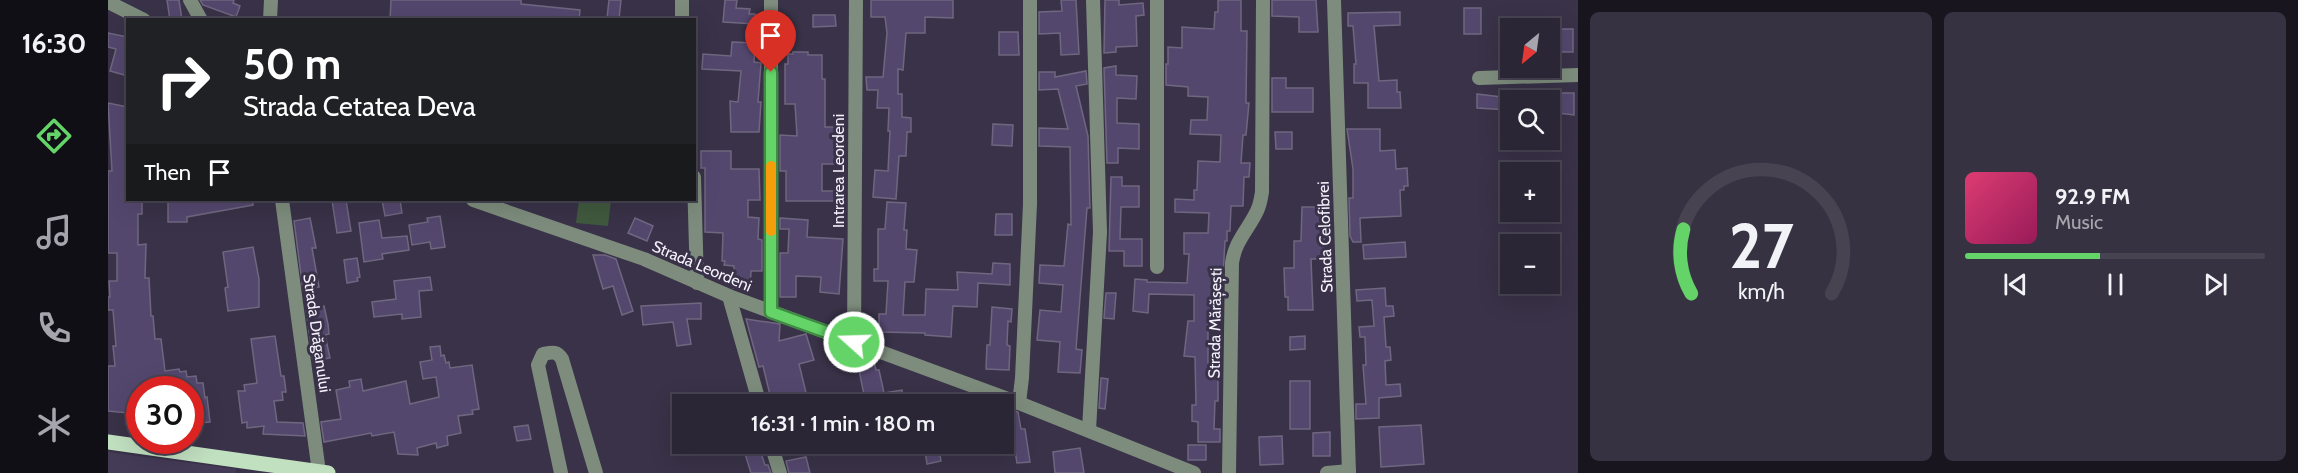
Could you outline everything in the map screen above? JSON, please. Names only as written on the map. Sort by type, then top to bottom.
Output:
[{"type":"main road","points":[[108,442],[301,471],[323,472]]},
{"type":"street","points":[[190,0],[200,18]]},
{"type":"street","points":[[270,18],[271,0]]},
{"type":"street","points":[[682,0],[682,18]]},
{"type":"street","points":[[771,0],[771,312]]},
{"type":"street","name":"Intrarea Leordeni","points":[[854,342],[856,0]]},
{"type":"street","points":[[1018,403],[1022,378],[1030,204],[1030,0]]},
{"type":"street","points":[[1089,430],[1100,232],[1093,0]]},
{"type":"street","points":[[1157,267],[1158,0]]},
{"type":"street","name":"Strada Mărășești","points":[[1229,473],[1232,263],[1236,244],[1258,209],[1262,192],[1263,0]]},
{"type":"street","name":"Strada Celofibrei","points":[[1334,0],[1349,472]]},
{"type":"street","points":[[108,2],[140,18]]},
{"type":"street","points":[[1479,78],[1578,75]]},
{"type":"street","name":"Strada Drăganului","points":[[282,201],[323,472]]},
{"type":"street","name":"Strada Leordeni","points":[[476,201],[624,252],[729,296],[1089,430],[1194,473]]},
{"type":"street","points":[[695,201],[697,283]]},
{"type":"street","points":[[729,296],[757,394]]},
{"type":"street","points":[[561,473],[538,365],[543,354],[553,352],[562,359],[596,473]]},
{"type":"street","points":[[774,454],[780,473]]},
{"type":"street","points":[[1327,473],[1349,472]]},
{"type":"shaded area","points":[[108,452],[235,469],[236,473],[108,473]]},
{"type":"green space","points":[[579,201],[611,201],[608,226],[576,223]]},
{"type":"building","points":[[167,0],[179,0],[182,18],[170,18]]},
{"type":"building","points":[[200,0],[234,0],[233,3],[240,6],[236,17],[203,5]]},
{"type":"building","points":[[391,0],[521,0],[521,4],[580,10],[579,18],[390,18]]},
{"type":"building","points":[[609,0],[621,0],[619,18],[607,18]]},
{"type":"building","points":[[725,0],[737,0],[736,8],[750,9],[749,14],[755,14],[755,24],[723,22]]},
{"type":"building","points":[[871,0],[953,0],[953,18],[925,17],[925,33],[906,33],[903,70],[898,69],[898,94],[902,94],[902,117],[911,118],[911,132],[907,132],[906,156],[899,156],[896,199],[873,197],[875,170],[888,171],[890,131],[888,131],[889,108],[877,108],[878,90],[867,90],[866,77],[883,77],[887,33],[885,17],[871,17]]},
{"type":"building","points":[[1061,0],[1076,0],[1079,54],[1061,55],[1060,33],[1039,34],[1039,12],[1062,11]]},
{"type":"building","points":[[1105,0],[1119,0],[1119,5],[1143,3],[1144,15],[1136,16],[1137,46],[1116,47],[1116,52],[1104,53]]},
{"type":"building","points":[[1218,0],[1241,0],[1241,31],[1247,31],[1246,103],[1249,103],[1241,163],[1250,163],[1249,177],[1244,177],[1243,206],[1231,206],[1230,231],[1227,231],[1227,241],[1225,241],[1223,276],[1215,276],[1215,311],[1208,311],[1208,365],[1221,366],[1220,379],[1218,379],[1218,401],[1215,401],[1214,429],[1220,429],[1220,442],[1198,442],[1198,422],[1192,421],[1192,405],[1196,405],[1195,357],[1184,356],[1188,321],[1194,321],[1194,295],[1149,294],[1148,313],[1133,311],[1135,279],[1147,280],[1147,282],[1187,283],[1189,254],[1184,254],[1184,233],[1208,233],[1209,213],[1175,212],[1175,199],[1194,200],[1194,190],[1197,190],[1198,161],[1220,162],[1221,135],[1190,134],[1191,120],[1207,120],[1208,97],[1188,96],[1188,87],[1166,85],[1166,64],[1168,64],[1168,47],[1182,48],[1182,27],[1214,29]]},
{"type":"building","points":[[1272,0],[1316,0],[1318,32],[1299,32],[1299,17],[1272,16]]},
{"type":"building","points":[[1464,8],[1481,8],[1481,34],[1464,34]]},
{"type":"building","points":[[1400,12],[1400,25],[1374,26],[1379,81],[1397,80],[1401,108],[1368,108],[1368,83],[1354,83],[1354,64],[1356,64],[1353,26],[1348,26],[1348,13]]},
{"type":"building","points":[[813,15],[835,15],[836,26],[813,27]]},
{"type":"building","points":[[1560,29],[1573,29],[1573,52],[1560,52]]},
{"type":"building","points":[[999,32],[1018,32],[1019,55],[999,55]]},
{"type":"building","points":[[108,33],[126,37],[126,75],[110,71],[116,49],[108,47]]},
{"type":"building","points":[[732,42],[755,43],[754,62],[761,63],[758,102],[761,102],[759,132],[731,132],[730,101],[738,102],[741,71],[702,69],[703,54],[731,56]]},
{"type":"building","points":[[793,52],[822,55],[822,79],[825,79],[825,127],[841,127],[843,161],[837,161],[837,164],[822,164],[822,191],[841,191],[842,201],[786,201],[786,171],[780,171],[780,135],[797,136],[795,104],[785,104],[785,64],[788,64],[788,54],[793,54]]},
{"type":"building","points":[[1116,66],[1116,75],[1137,76],[1136,99],[1117,98],[1117,123],[1139,124],[1139,149],[1118,148],[1118,163],[1107,163],[1104,68]]},
{"type":"building","points":[[1086,71],[1087,84],[1076,86],[1088,136],[1090,208],[1087,208],[1076,349],[1082,350],[1080,373],[1058,372],[1060,342],[1037,340],[1040,310],[1061,312],[1063,285],[1039,283],[1040,265],[1064,266],[1068,224],[1071,225],[1070,147],[1039,146],[1039,128],[1068,129],[1058,89],[1039,90],[1039,72],[1055,72],[1055,77]]},
{"type":"building","points":[[1272,78],[1286,78],[1286,88],[1313,88],[1313,112],[1272,112]]},
{"type":"building","points":[[1560,93],[1574,93],[1574,115],[1560,113]]},
{"type":"building","points":[[1477,94],[1500,97],[1500,109],[1477,108]]},
{"type":"building","points":[[108,103],[126,107],[126,201],[142,201],[142,214],[138,214],[138,245],[146,244],[145,278],[149,278],[155,339],[161,339],[165,371],[179,369],[180,372],[186,371],[187,376],[126,376],[126,413],[108,411],[108,366],[115,366],[113,346],[116,346],[113,310],[108,310],[108,297],[110,297],[109,281],[117,281],[117,253],[108,253],[108,171],[112,171]]},
{"type":"building","points":[[993,124],[1013,125],[1012,146],[992,145]]},
{"type":"building","points":[[1347,129],[1380,129],[1380,151],[1395,150],[1396,169],[1407,168],[1408,186],[1400,190],[1401,216],[1360,218],[1361,242],[1353,242],[1350,236],[1349,198],[1353,198],[1353,169]]},
{"type":"building","points":[[1275,132],[1292,132],[1292,149],[1276,149]]},
{"type":"building","points":[[701,151],[731,151],[731,169],[759,169],[760,200],[748,200],[748,217],[759,218],[758,239],[762,240],[762,271],[751,271],[750,290],[733,288],[734,266],[724,265],[725,261],[722,261],[723,233],[705,232],[705,168],[701,168]]},
{"type":"building","points":[[1111,177],[1122,177],[1122,186],[1139,186],[1139,207],[1121,207],[1120,239],[1142,239],[1142,266],[1124,266],[1124,251],[1109,251]]},
{"type":"building","points":[[168,201],[253,201],[253,205],[187,217],[187,222],[168,222]]},
{"type":"building","points":[[332,201],[346,201],[351,231],[337,233]]},
{"type":"building","points":[[382,201],[400,201],[402,213],[385,216]]},
{"type":"building","points":[[887,202],[906,203],[904,230],[907,230],[906,249],[917,250],[914,282],[905,282],[903,315],[925,315],[926,289],[958,290],[957,272],[992,274],[993,263],[1010,264],[1010,285],[978,283],[977,307],[953,306],[951,337],[925,335],[925,333],[879,332],[879,314],[886,314],[888,281],[874,281],[874,269],[878,269],[878,229],[885,229]]},
{"type":"building","points":[[1302,207],[1324,207],[1324,259],[1311,259],[1313,310],[1288,310],[1284,268],[1294,268],[1294,241],[1301,241]]},
{"type":"building","points":[[996,214],[1012,214],[1012,235],[995,235]]},
{"type":"building","points":[[440,216],[445,247],[431,249],[430,242],[412,245],[409,225],[428,222],[427,218]]},
{"type":"building","points":[[310,218],[316,248],[312,248],[319,287],[303,290],[294,221]]},
{"type":"building","points":[[635,218],[653,226],[647,241],[628,233]]},
{"type":"building","points":[[780,218],[808,220],[807,237],[843,239],[839,294],[820,292],[821,277],[796,276],[796,297],[780,297],[780,253],[788,253],[789,229],[780,229]]},
{"type":"building","points":[[379,220],[382,238],[407,236],[409,250],[382,254],[383,259],[364,262],[359,223]]},
{"type":"building","points":[[1405,242],[1406,257],[1364,259],[1363,245]]},
{"type":"building","points":[[253,247],[259,279],[259,307],[228,311],[225,288],[228,287],[223,252]]},
{"type":"building","points":[[593,255],[605,255],[616,259],[633,311],[622,315],[613,286],[603,289]]},
{"type":"building","points":[[357,258],[360,277],[357,278],[358,281],[347,283],[344,260]]},
{"type":"building","points":[[430,277],[432,290],[419,291],[421,317],[402,319],[402,314],[374,317],[372,302],[396,299],[394,281]]},
{"type":"building","points":[[1385,288],[1386,306],[1393,306],[1394,316],[1384,317],[1386,347],[1390,347],[1391,360],[1385,361],[1386,385],[1400,384],[1401,396],[1379,398],[1379,418],[1356,419],[1356,404],[1366,404],[1363,365],[1366,365],[1365,337],[1360,337],[1359,327],[1374,326],[1372,300],[1357,301],[1356,290]]},
{"type":"building","points":[[1106,293],[1116,293],[1114,319],[1104,318]]},
{"type":"building","points":[[701,303],[701,319],[687,319],[691,344],[677,346],[673,322],[643,325],[641,306]]},
{"type":"building","points":[[324,306],[329,334],[325,335],[330,358],[313,361],[306,309]]},
{"type":"building","points":[[992,307],[1012,309],[1011,322],[1008,321],[1009,370],[986,369]]},
{"type":"building","points":[[746,319],[780,324],[779,341],[806,334],[814,360],[799,364],[806,394],[770,394],[763,366],[759,367]]},
{"type":"building","points":[[275,336],[281,376],[284,376],[286,392],[282,392],[283,400],[274,401],[277,422],[303,423],[305,436],[263,434],[264,426],[247,428],[247,422],[242,423],[238,391],[245,391],[244,385],[257,383],[251,339]]},
{"type":"building","points":[[1305,336],[1305,349],[1290,350],[1290,337]]},
{"type":"building","points":[[440,346],[441,356],[444,355],[450,368],[472,365],[479,409],[472,410],[473,414],[458,416],[461,433],[447,436],[448,445],[437,448],[436,443],[417,448],[418,455],[398,454],[394,432],[372,436],[371,433],[324,442],[321,422],[341,419],[336,390],[350,387],[349,381],[361,379],[363,391],[406,381],[410,404],[439,397],[436,377],[423,379],[420,362],[432,360],[430,347]]},
{"type":"building","points":[[874,362],[876,370],[879,370],[884,393],[902,390],[903,394],[864,394],[858,365]]},
{"type":"building","points":[[1101,378],[1108,379],[1105,409],[1099,408]]},
{"type":"building","points":[[1290,381],[1310,381],[1310,429],[1290,429]]},
{"type":"building","points":[[204,390],[205,398],[207,397],[210,422],[204,422]]},
{"type":"building","points":[[1014,410],[1018,412],[1021,429],[1025,429],[1030,462],[1017,463],[1014,445]]},
{"type":"building","points":[[528,425],[531,439],[517,441],[514,427]]},
{"type":"building","points":[[1421,425],[1424,464],[1381,467],[1379,427]]},
{"type":"building","points":[[1330,432],[1330,456],[1313,456],[1313,433]]},
{"type":"building","points":[[1282,436],[1283,464],[1260,465],[1259,437]]},
{"type":"building","points":[[1188,445],[1206,445],[1206,460],[1188,460]]},
{"type":"building","points":[[1080,448],[1084,473],[1055,473],[1053,452]]},
{"type":"building","points":[[745,454],[761,454],[771,473],[751,473]]},
{"type":"building","points":[[926,454],[940,454],[941,461],[927,464]]},
{"type":"building","points":[[806,457],[810,473],[789,473],[786,461]]},
{"type":"slow traffic","points":[[771,166],[771,231]]},
{"type":"route","points":[[771,72],[771,312],[854,342]]}]
